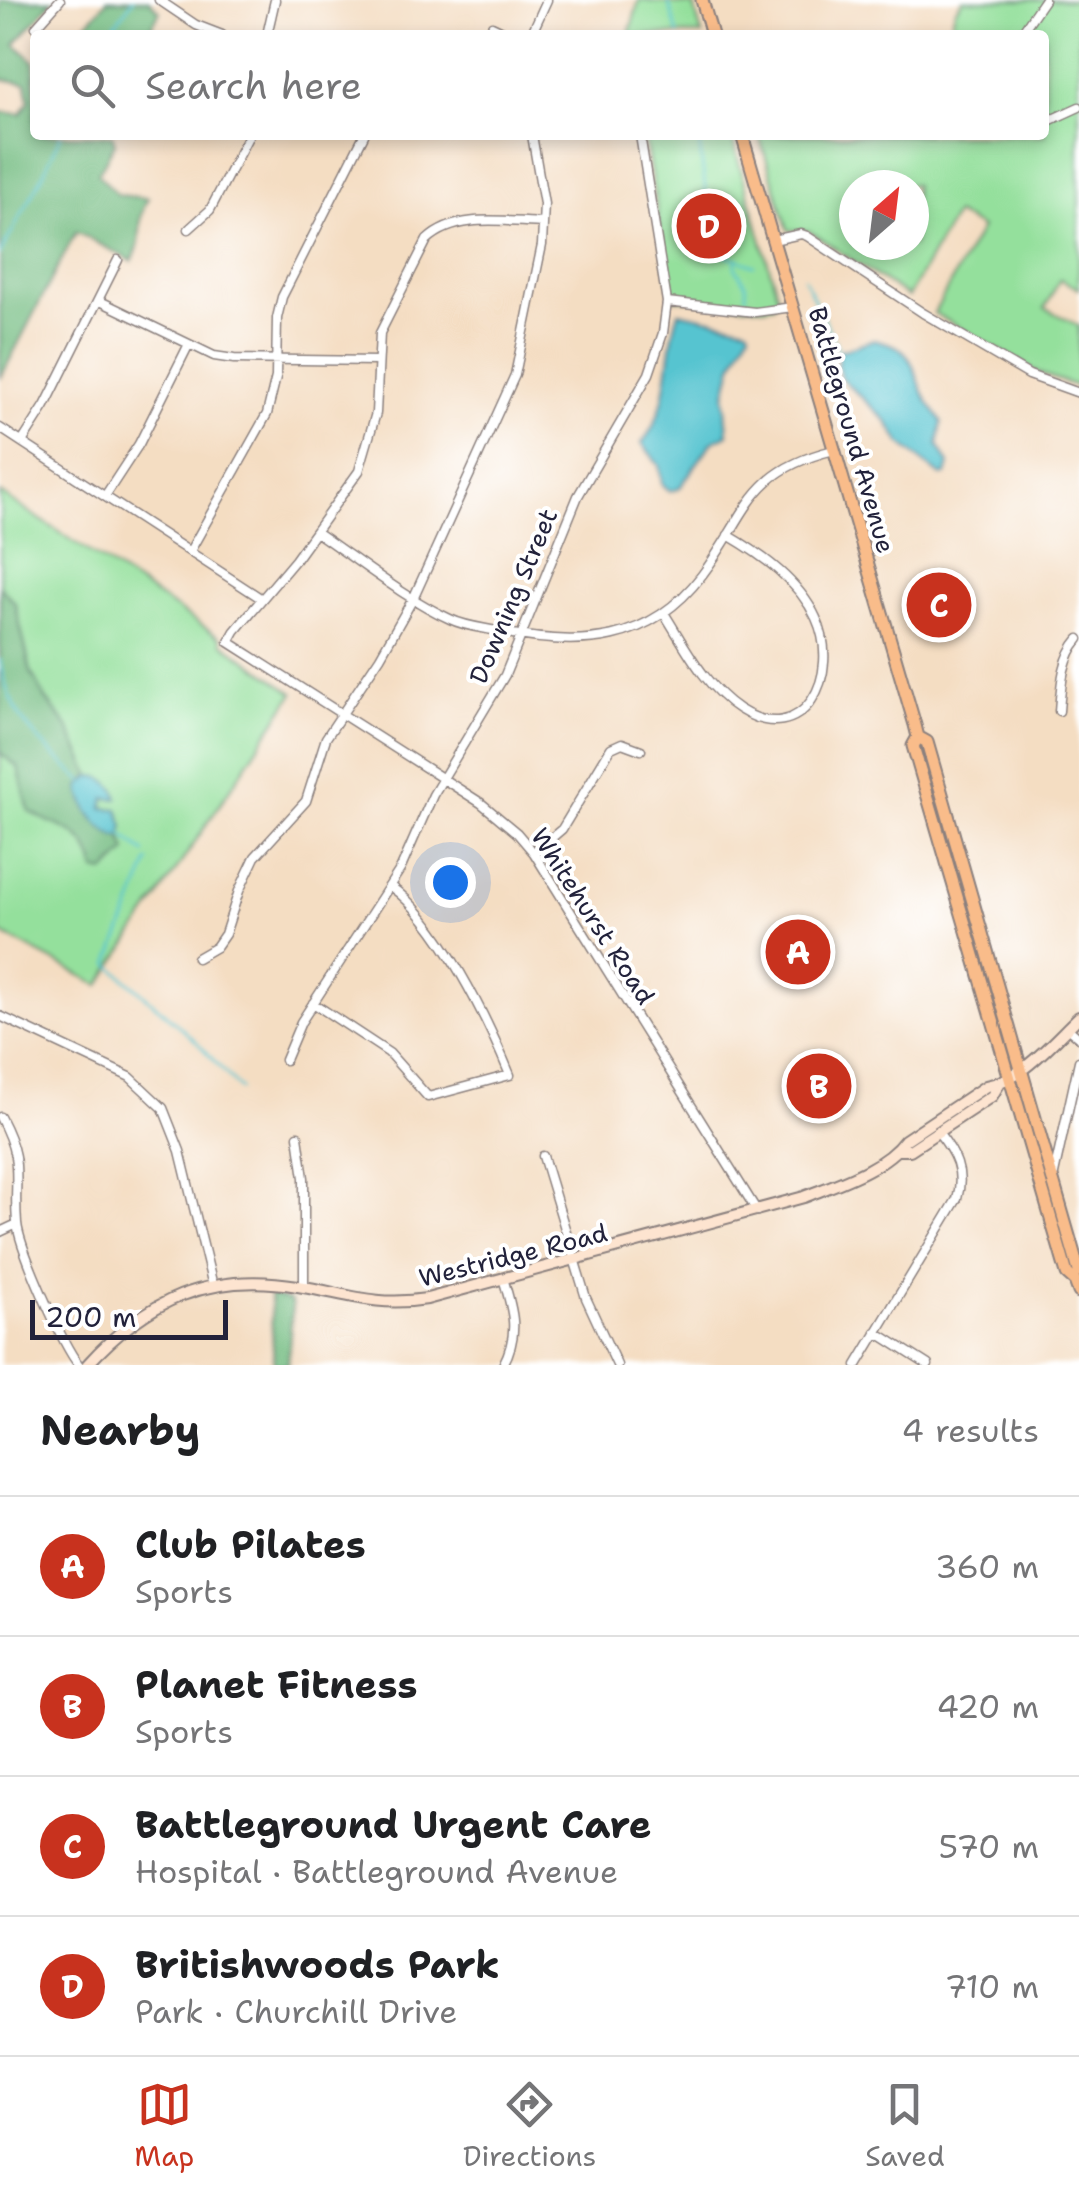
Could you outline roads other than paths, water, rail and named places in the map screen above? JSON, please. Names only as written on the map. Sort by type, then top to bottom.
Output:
[{"type":"main road","points":[[702,0],[711,30]]},
{"type":"main road","name":"Battleground Avenue","points":[[743,140],[918,737],[927,742],[968,882],[1010,1077],[1043,1147],[1078,1279]]},
{"type":"main road","name":"Battleground Avenue","points":[[918,737],[913,746],[1067,1274],[1078,1279]]},
{"type":"main road","points":[[944,854],[952,856],[960,875],[968,882]]},
{"type":"main road","name":"Westridge Road","points":[[898,1150],[910,1150],[992,1096],[1079,1017]]},
{"type":"main road","name":"Westridge Road","points":[[87,1365],[116,1334],[153,1307],[213,1286],[263,1282],[304,1287],[353,1300],[388,1303],[426,1299],[757,1211],[828,1187],[898,1150],[905,1140],[986,1086],[1010,1077]]},
{"type":"street","points":[[36,28],[60,0]]},
{"type":"street","points":[[160,0],[208,30]]},
{"type":"street","points":[[268,30],[275,0]]},
{"type":"street","points":[[532,30],[547,0]]},
{"type":"street","points":[[1023,30],[1044,0]]},
{"type":"street","points":[[194,30],[196,26]]},
{"type":"street","points":[[492,26],[500,30]]},
{"type":"street","points":[[1049,121],[1079,106]]},
{"type":"street","points":[[189,229],[210,210],[246,140]]},
{"type":"street","points":[[190,551],[268,414],[282,297],[361,140]]},
{"type":"street","points":[[197,958],[216,948],[225,934],[255,857],[306,801],[326,738],[414,597],[515,375],[544,223],[533,140]]},
{"type":"street","name":"Downing Street","points":[[285,1060],[292,1038],[390,886],[443,779],[504,675],[578,496],[649,374],[663,333],[666,302],[641,140]]},
{"type":"street","points":[[0,428],[262,599],[351,485],[367,452],[377,400],[380,333],[422,247],[433,234],[458,223],[544,223]]},
{"type":"street","points":[[773,240],[807,236],[907,303],[1029,375],[1079,393]]},
{"type":"street","points":[[22,442],[118,260]]},
{"type":"street","points":[[98,300],[188,346],[234,360],[377,360]]},
{"type":"street","points":[[666,302],[755,312],[793,308]]},
{"type":"street","points":[[105,496],[146,430],[188,346]]},
{"type":"street","points":[[316,532],[414,597],[463,624],[522,636],[572,642],[591,640],[664,613],[701,576],[743,507],[770,478],[796,462],[834,450]]},
{"type":"street","points":[[664,613],[706,677],[738,708],[754,717],[772,720],[794,717],[809,705],[826,664],[816,618],[788,580],[728,535]]},
{"type":"street","name":"Whitehurst Road","points":[[262,599],[229,642],[502,819],[534,853],[757,1211]]},
{"type":"street","points":[[1059,712],[1062,674],[1072,646],[1079,639]]},
{"type":"street","points":[[534,853],[562,829],[611,748],[622,743],[641,750]]},
{"type":"street","points":[[314,1003],[389,1053],[428,1097],[510,1075],[486,1023],[422,914],[390,886]]},
{"type":"street","points":[[0,1016],[130,1077],[163,1108],[180,1151],[213,1286]]},
{"type":"street","points":[[1067,1028],[1079,1038]]},
{"type":"street","points":[[1052,1178],[1079,1061]]},
{"type":"street","points":[[0,1117],[17,1159],[17,1224],[66,1345],[78,1365]]},
{"type":"street","points":[[857,1365],[957,1199],[960,1166],[938,1132]]},
{"type":"street","points":[[298,1136],[304,1178],[304,1287]]},
{"type":"street","points":[[1043,1147],[1061,1139]]},
{"type":"street","points":[[543,1156],[586,1298],[617,1365]]},
{"type":"street","points":[[0,1232],[17,1224]]},
{"type":"street","points":[[503,1278],[515,1326],[512,1346],[503,1365]]},
{"type":"street","points":[[876,1332],[928,1365]]},
{"type":"water","points":[[679,312],[748,327],[750,331],[734,362],[725,396],[728,434],[712,442],[679,489],[670,491],[662,484],[659,465],[642,443],[664,396]]},
{"type":"water","points":[[872,340],[895,346],[912,364],[926,398],[942,421],[938,445],[949,464],[946,475],[941,476],[901,444],[886,420],[841,378],[837,365],[839,351]]},
{"type":"water","points":[[91,776],[105,780],[115,790],[118,799],[105,798],[103,808],[118,809],[124,826],[121,836],[102,828],[84,803],[80,787]]},
{"type":"waterway","points":[[111,30],[133,0]]},
{"type":"waterway","points":[[668,0],[677,30]]},
{"type":"waterway","points":[[0,254],[59,140]]},
{"type":"waterway","points":[[699,140],[711,231],[726,255],[754,265]]},
{"type":"waterway","points":[[736,261],[735,267],[746,285],[746,296]]},
{"type":"waterway","points":[[804,278],[839,351]]},
{"type":"waterway","points":[[0,660],[11,700],[20,716],[84,783]]},
{"type":"waterway","points":[[120,833],[145,853]]},
{"type":"waterway","points":[[149,861],[109,964],[196,1041],[240,1089]]},
{"type":"place","name":"Britishwoods Park","points":[[709,226]]},
{"type":"place","name":"Battleground Urgent Care","points":[[939,605]]},
{"type":"place","name":"Club Pilates","points":[[798,952]]},
{"type":"place","name":"Planet Fitness","points":[[819,1086]]}]
